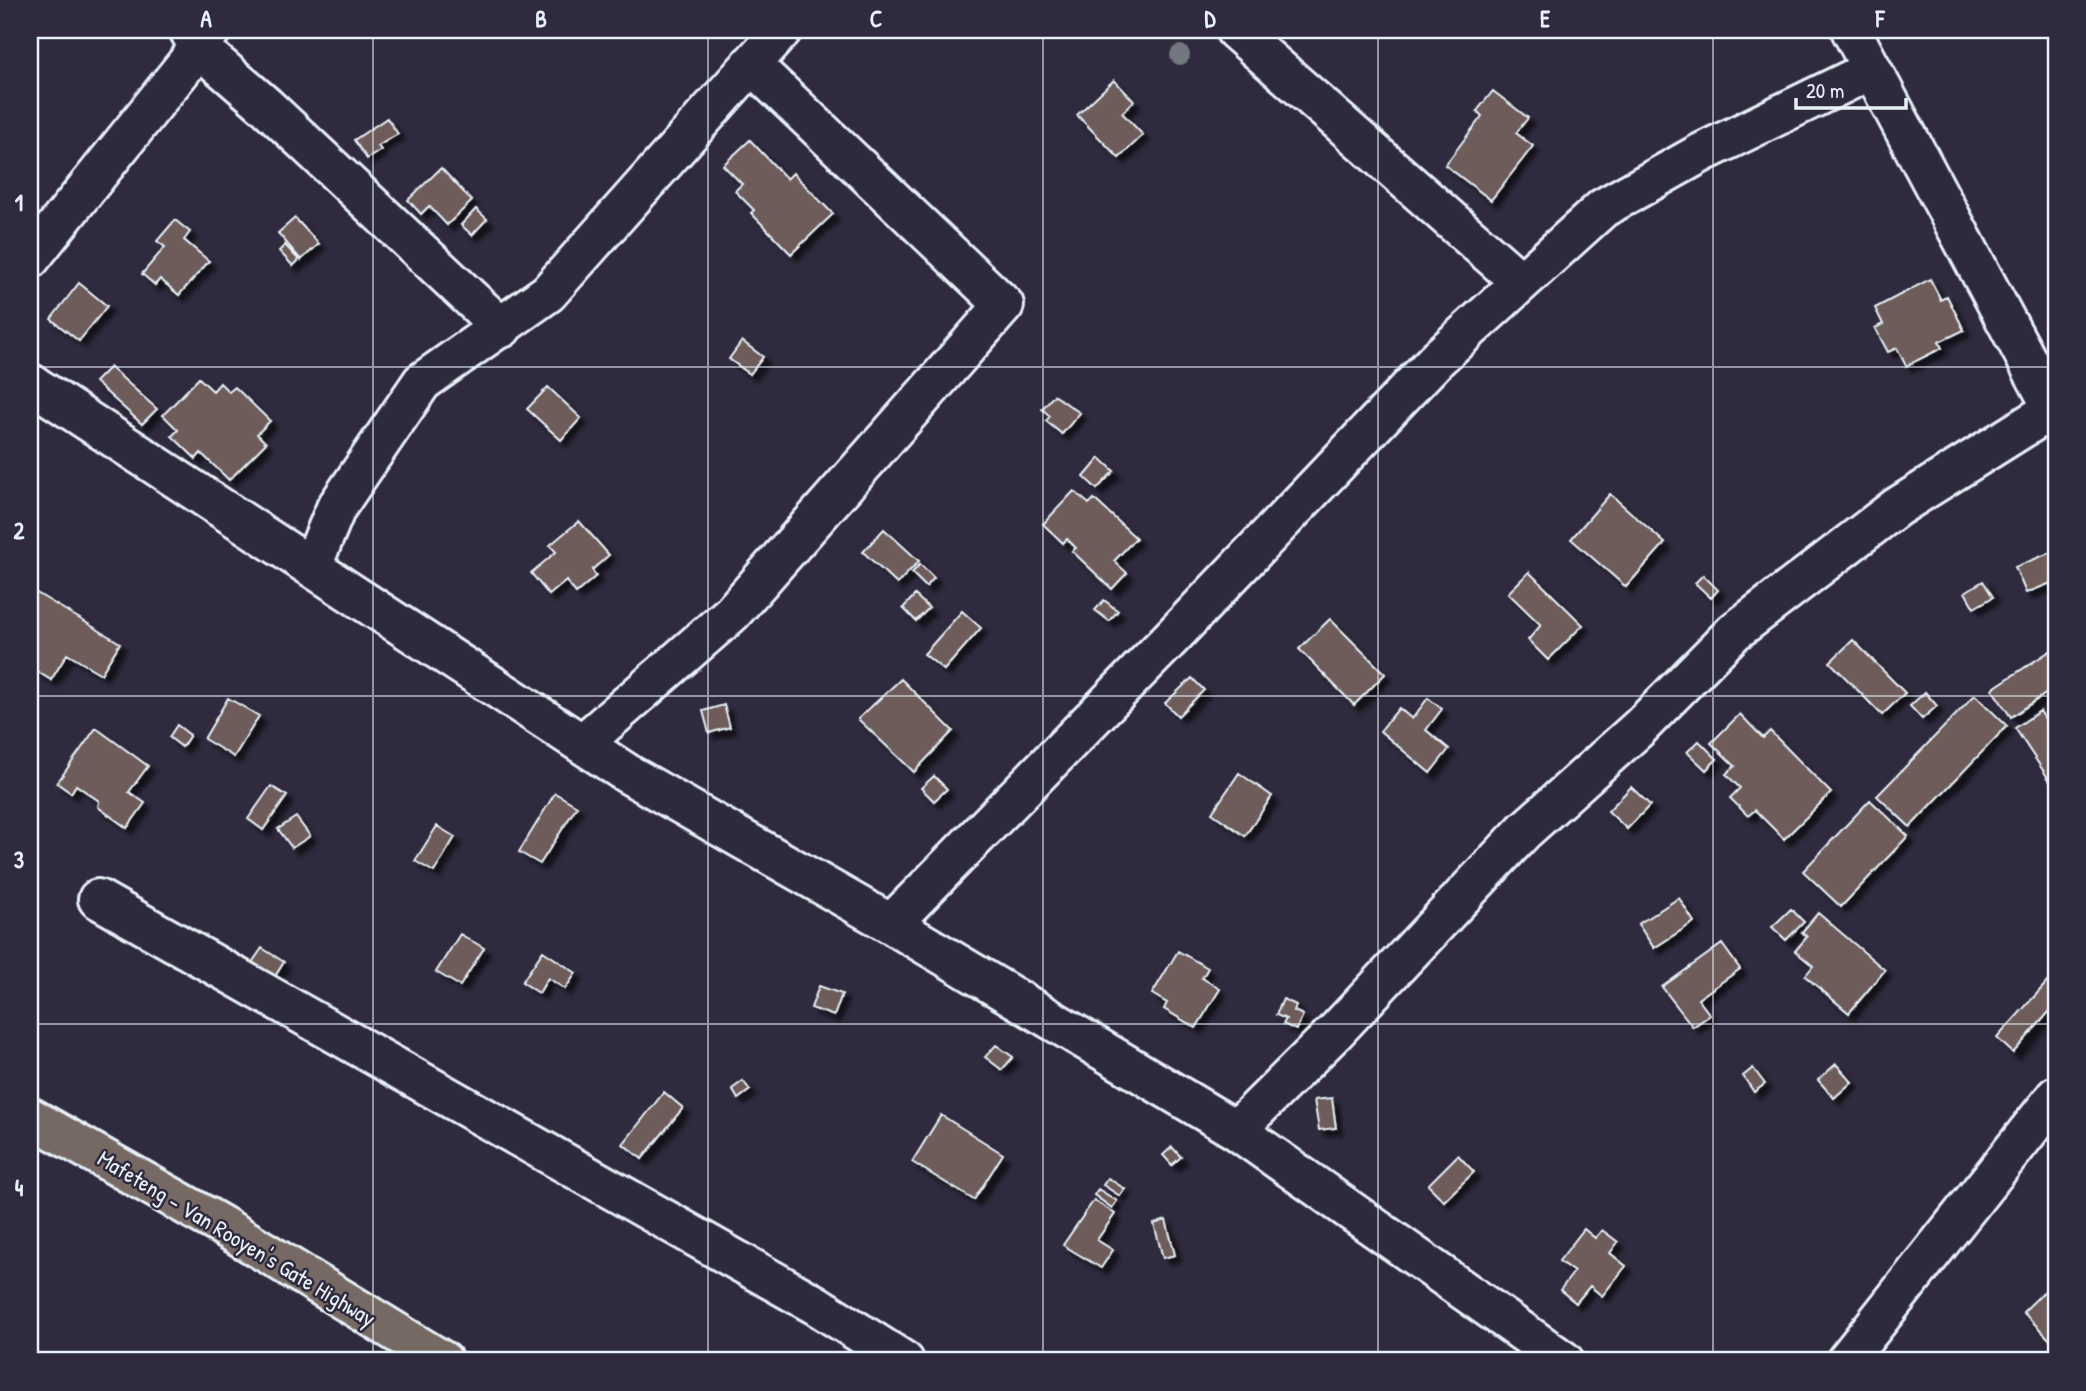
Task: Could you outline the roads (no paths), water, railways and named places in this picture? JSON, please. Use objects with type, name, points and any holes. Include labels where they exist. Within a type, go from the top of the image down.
[{"type":"main road","name":"Mafeteng - Van Rooyen's Gate Highway","points":[[30,1117],[221,1225],[443,1361]]},
{"type":"street","points":[[312,566],[336,508],[422,382],[548,293],[782,30]]},
{"type":"street","points":[[1235,30],[1521,282]]},
{"type":"street","points":[[1236,1130],[1336,1031],[1524,831],[1639,728],[1734,632],[1897,507],[2055,411],[1851,30]]},
{"type":"street","points":[[30,259],[200,36],[266,106],[502,328]]},
{"type":"street","points":[[582,744],[732,613],[1004,305],[751,64]]},
{"type":"street","points":[[891,925],[1174,635],[1438,358],[1604,208],[1701,153],[1871,70]]},
{"type":"street","points":[[30,383],[628,774],[891,925],[1236,1130],[1564,1361]]},
{"type":"street","points":[[98,899],[804,1298],[904,1361]]},
{"type":"street","points":[[1846,1361],[2056,1096]]}]
